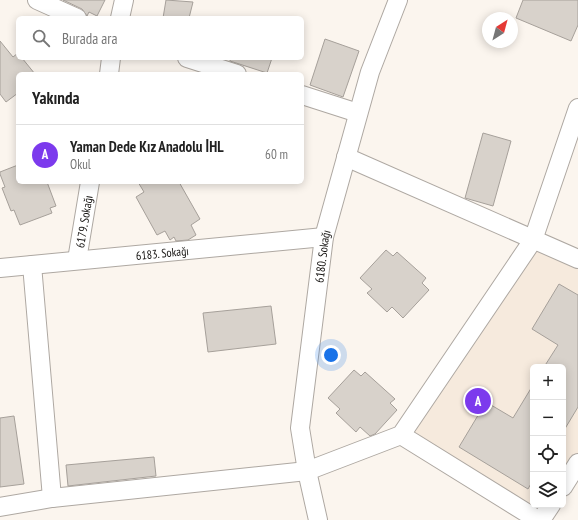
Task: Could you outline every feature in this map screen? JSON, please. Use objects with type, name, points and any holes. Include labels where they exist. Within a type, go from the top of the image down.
[{"type":"street","points":[[37,0],[73,16]]},
{"type":"street","points":[[120,16],[124,0]]},
{"type":"street","name":"6180. Sokağı","points":[[318,520],[307,471],[300,428],[324,236],[370,72],[398,0]]},
{"type":"street","points":[[109,72],[111,60]]},
{"type":"street","points":[[193,60],[231,72]]},
{"type":"street","points":[[304,96],[358,113]]},
{"type":"street","points":[[0,507],[52,498],[307,471],[401,435],[533,240],[578,108]]},
{"type":"street","points":[[346,157],[578,259]]},
{"type":"street","name":"6179. Sokağı","points":[[77,260],[90,184]]},
{"type":"street","name":"6183. Sokağı","points":[[0,268],[324,236]]},
{"type":"street","points":[[32,265],[52,498]]},
{"type":"street","points":[[401,435],[538,520]]},
{"type":"street","points":[[566,482],[578,463]]},
{"type":"street","points":[[542,520],[549,508]]},
{"type":"shaded area","points":[[533,240],[578,259],[578,463],[566,482],[566,364],[530,364],[530,508],[549,508],[541,520],[401,435]]},
{"type":"building","points":[[63,0],[105,0],[97,16],[89,12],[87,16],[82,9]]},
{"type":"building","points":[[166,0],[193,2],[190,16],[163,16]]},
{"type":"building","points":[[523,0],[578,0],[578,25],[571,41],[518,19],[518,13]]},
{"type":"building","points":[[325,39],[359,51],[343,97],[310,85]]},
{"type":"building","points":[[0,41],[13,57],[16,55],[16,60],[24,60],[33,72],[16,72],[16,94],[6,102],[0,94]]},
{"type":"building","points":[[230,60],[271,60],[267,72]]},
{"type":"building","points":[[483,133],[511,141],[493,206],[465,198]]},
{"type":"building","points":[[16,166],[16,184],[48,184],[56,206],[50,208],[52,213],[20,225],[14,210],[11,211],[2,188],[5,187],[0,172]]},
{"type":"building","points":[[139,184],[180,184],[200,219],[191,225],[196,235],[188,240],[176,241],[174,237],[170,240],[165,231],[157,235],[136,197],[144,192]]},
{"type":"building","points":[[386,250],[393,256],[397,252],[426,278],[422,283],[429,290],[403,318],[392,307],[387,312],[367,293],[372,289],[360,278]]},
{"type":"building","points":[[559,284],[578,295],[578,407],[566,427],[566,364],[546,364],[558,345],[532,329]]},
{"type":"building","points":[[271,306],[276,344],[208,352],[203,313]]},
{"type":"building","points":[[354,370],[361,376],[365,372],[395,399],[390,403],[397,410],[375,434],[370,436],[360,427],[356,432],[336,413],[340,409],[328,398]]},
{"type":"building","points":[[530,390],[530,485],[528,489],[459,447],[486,402],[513,418]]},
{"type":"building","points":[[14,416],[24,484],[0,487],[0,418]]},
{"type":"building","points":[[154,457],[156,476],[68,486],[66,465]]},
{"type":"place","name":"Yaman Dede Kız Anadolu İHL","points":[[478,401]]}]
